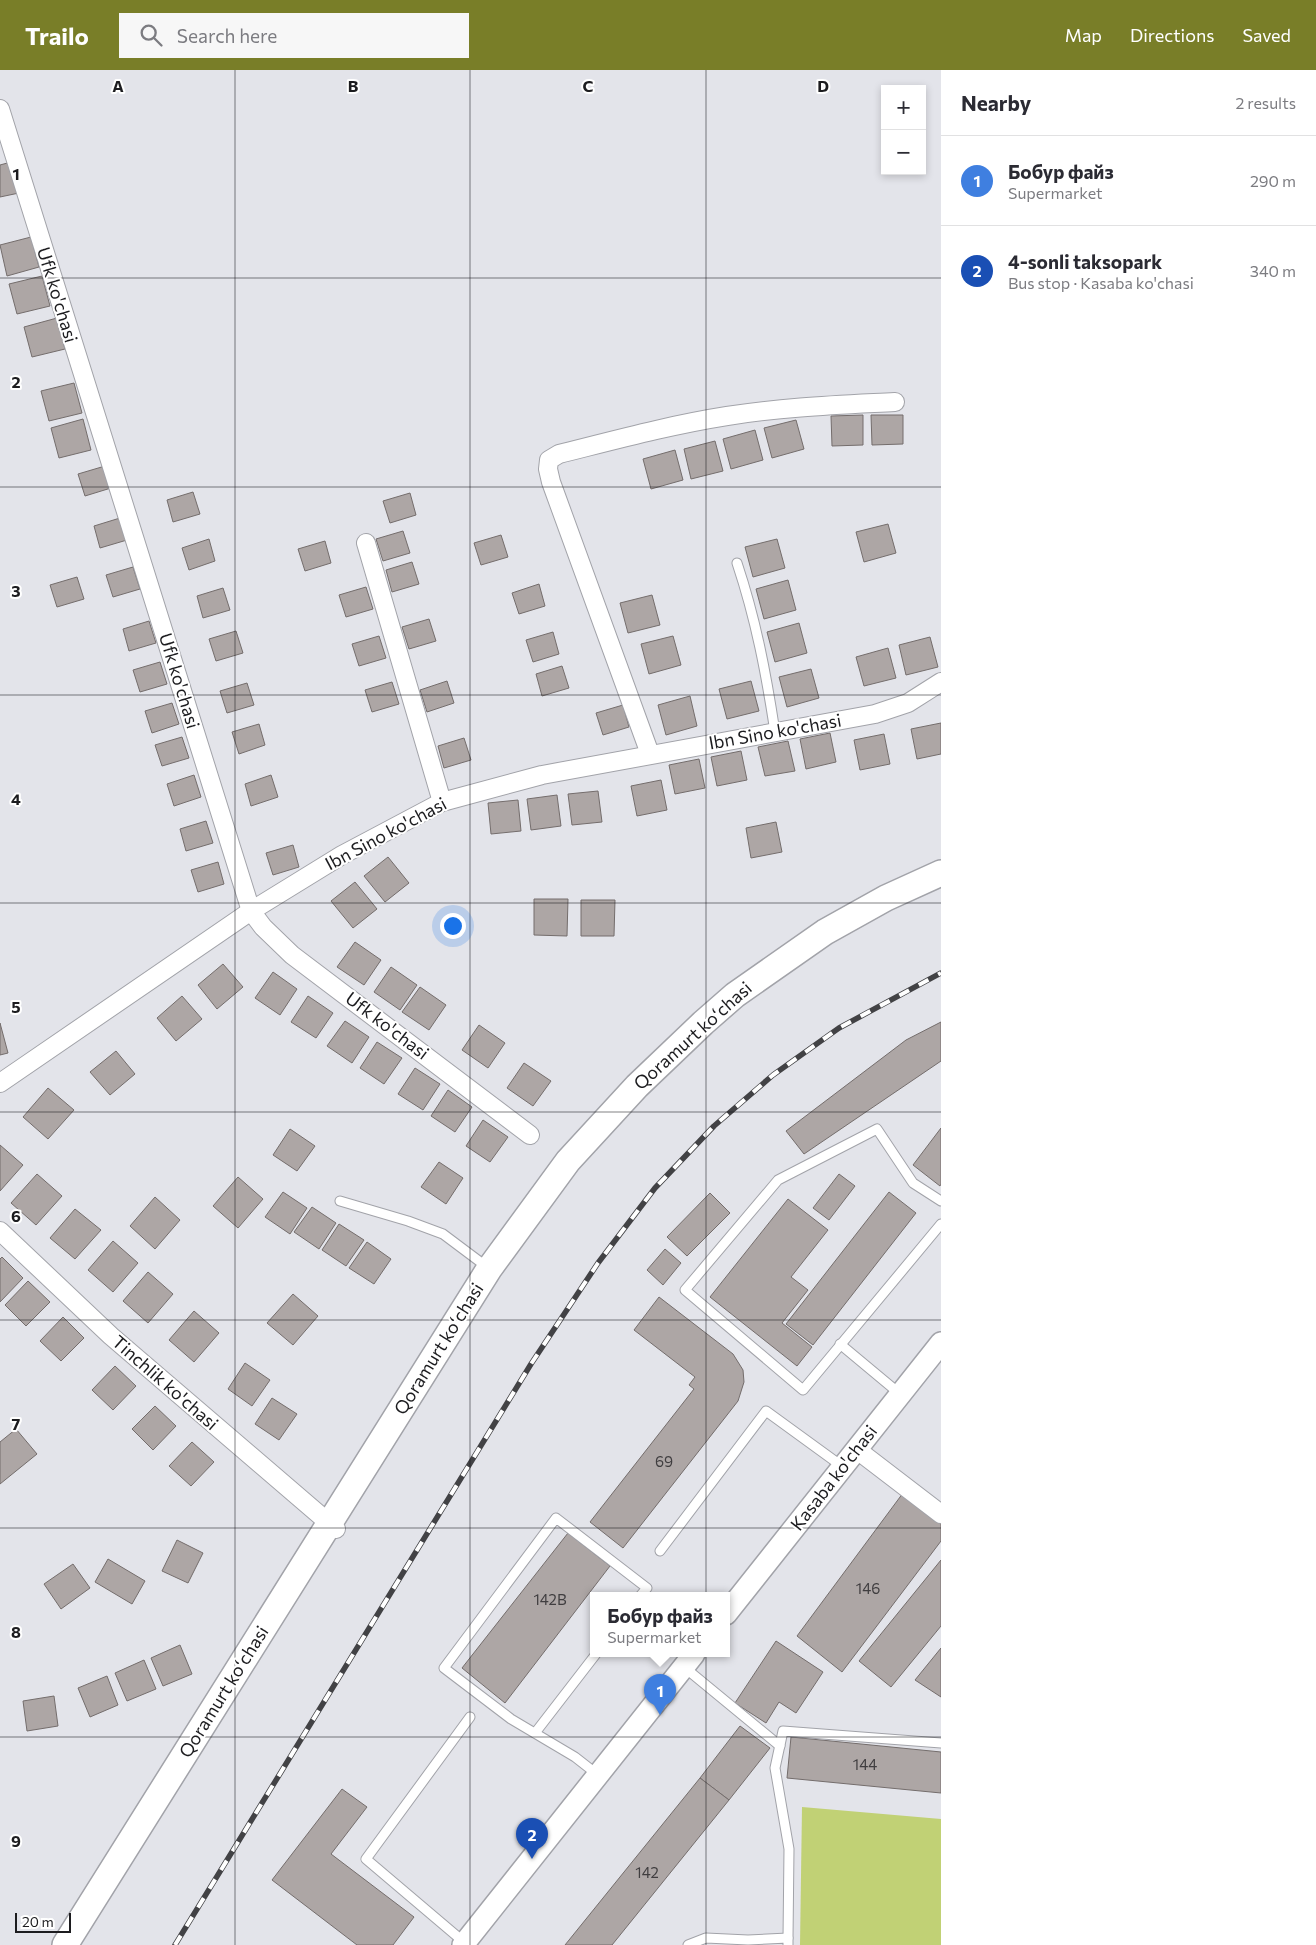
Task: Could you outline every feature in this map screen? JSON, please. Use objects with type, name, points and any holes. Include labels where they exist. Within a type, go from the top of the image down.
[{"type":"main road","name":"Qoramurt koʻchasi","points":[[77,1945],[134,1846],[333,1526],[489,1269],[568,1161],[637,1086],[703,1023],[769,969],[855,914],[941,872]]},
{"type":"main road","name":"Qoramurt koʻchasi","points":[[65,1945],[498,1271],[560,1188],[607,1130],[690,1048],[774,976],[860,921],[941,883]]},
{"type":"street","name":"Ufk ko'chasi","points":[[0,109],[251,911],[263,927],[292,955],[530,1135]]},
{"type":"street","points":[[650,754],[551,482],[548,469],[549,460],[559,454],[672,426],[728,416],[799,407],[895,402]]},
{"type":"street","points":[[366,542],[442,802]]},
{"type":"street","name":"Ibn Sino ko'chasi","points":[[0,1084],[251,911],[342,854],[442,802],[542,775],[875,714],[908,702],[941,682]]},
{"type":"street","name":"Tinchlik ko'chasi","points":[[0,1231],[111,1336],[333,1526]]},
{"type":"street","name":"Kasaba ko'chasi","points":[[730,1609],[941,1343]]},
{"type":"street","points":[[856,1450],[941,1514]]},
{"type":"street","points":[[464,1944],[689,1660]]},
{"type":"lane","points":[[737,563],[748,594],[763,655],[776,732]]},
{"type":"lane","points":[[940,1228],[803,1390],[685,1290],[778,1180],[877,1130],[913,1183],[941,1201]]},
{"type":"lane","points":[[340,1201],[443,1234],[489,1269]]},
{"type":"lane","points":[[840,1344],[900,1394]]},
{"type":"lane","points":[[660,1551],[766,1411],[843,1467]]},
{"type":"lane","points":[[598,1775],[575,1757],[511,1719],[444,1668],[556,1518],[646,1588],[643,1592]]},
{"type":"lane","points":[[535,1733],[594,1657]]},
{"type":"lane","points":[[689,1660],[780,1746]]},
{"type":"lane","points":[[464,1944],[366,1859],[470,1717]]},
{"type":"lane","points":[[688,1945],[706,1938],[788,1942],[789,1850],[775,1768],[783,1732],[941,1743]]},
{"type":"green space","points":[[802,1807],[941,1819],[941,1945],[800,1945]]},
{"type":"building","points":[[11,162],[19,193],[0,197],[0,165]]},
{"type":"building","points":[[31,237],[39,267],[7,276],[0,245]]},
{"type":"building","points":[[42,276],[50,306],[17,314],[9,284]]},
{"type":"building","points":[[57,318],[65,349],[32,357],[24,327]]},
{"type":"building","points":[[74,383],[82,413],[49,421],[41,391]]},
{"type":"building","points":[[863,415],[863,445],[832,446],[831,416]]},
{"type":"building","points":[[871,415],[903,415],[903,444],[872,445]]},
{"type":"building","points":[[83,419],[91,450],[59,458],[51,428]]},
{"type":"building","points":[[796,420],[804,449],[772,458],[764,428]]},
{"type":"building","points":[[755,430],[763,460],[731,469],[723,439]]},
{"type":"building","points":[[715,441],[723,471],[691,479],[684,449]]},
{"type":"building","points":[[675,450],[683,480],[651,489],[643,459]]},
{"type":"building","points":[[105,466],[111,488],[85,496],[78,474]]},
{"type":"building","points":[[193,492],[200,514],[173,522],[167,500]]},
{"type":"building","points":[[410,493],[416,515],[390,523],[383,501]]},
{"type":"building","points":[[120,518],[127,540],[100,548],[94,526]]},
{"type":"building","points":[[888,524],[896,553],[864,562],[856,532]]},
{"type":"building","points":[[403,531],[410,553],[383,561],[376,539]]},
{"type":"building","points":[[501,535],[508,557],[481,565],[474,543]]},
{"type":"building","points":[[209,539],[215,561],[189,570],[182,548]]},
{"type":"building","points":[[777,539],[785,568],[753,577],[745,547]]},
{"type":"building","points":[[325,541],[331,563],[305,571],[298,549]]},
{"type":"building","points":[[412,562],[419,584],[392,592],[386,570]]},
{"type":"building","points":[[133,567],[140,589],[113,597],[106,575]]},
{"type":"building","points":[[77,577],[84,599],[57,607],[50,585]]},
{"type":"building","points":[[788,580],[796,610],[764,619],[756,589]]},
{"type":"building","points":[[539,584],[545,606],[519,614],[512,593]]},
{"type":"building","points":[[366,587],[373,609],[346,617],[339,595]]},
{"type":"building","points":[[223,588],[230,610],[203,618],[197,596]]},
{"type":"building","points":[[652,595],[660,625],[628,633],[620,603]]},
{"type":"building","points":[[429,619],[436,641],[409,649],[402,627]]},
{"type":"building","points":[[149,621],[156,643],[129,651],[123,629]]},
{"type":"building","points":[[799,623],[807,653],[775,662],[767,632]]},
{"type":"building","points":[[236,631],[243,653],[216,661],[209,639]]},
{"type":"building","points":[[553,632],[559,654],[533,662],[526,640]]},
{"type":"building","points":[[379,636],[386,658],[359,666],[352,644]]},
{"type":"building","points":[[673,636],[681,665],[649,674],[641,644]]},
{"type":"building","points":[[930,637],[938,667],[906,675],[899,645]]},
{"type":"building","points":[[888,648],[896,678],[864,686],[856,657]]},
{"type":"building","points":[[160,662],[167,684],[140,692],[133,670]]},
{"type":"building","points":[[562,666],[569,688],[542,696],[536,674]]},
{"type":"building","points":[[811,669],[819,698],[787,707],[779,677]]},
{"type":"building","points":[[447,681],[454,703],[427,712],[420,690]]},
{"type":"building","points":[[751,681],[759,711],[727,719],[719,689]]},
{"type":"building","points":[[392,682],[399,704],[372,712],[365,690]]},
{"type":"building","points":[[247,683],[254,705],[227,713],[220,691]]},
{"type":"building","points":[[690,696],[697,726],[666,735],[658,705]]},
{"type":"building","points":[[172,703],[179,724],[152,733],[145,711]]},
{"type":"building","points":[[623,705],[629,727],[603,735],[596,713]]},
{"type":"building","points":[[941,723],[941,754],[917,759],[911,729]]},
{"type":"building","points":[[259,724],[265,745],[239,754],[232,732]]},
{"type":"building","points":[[830,733],[836,762],[806,769],[800,739]]},
{"type":"building","points":[[884,734],[890,764],[860,770],[854,740]]},
{"type":"building","points":[[182,737],[189,758],[162,766],[155,745]]},
{"type":"building","points":[[464,738],[471,760],[444,768],[438,746]]},
{"type":"building","points":[[788,741],[795,771],[765,776],[758,747]]},
{"type":"building","points":[[741,751],[747,780],[717,786],[711,757]]},
{"type":"building","points":[[699,759],[705,788],[675,794],[669,765]]},
{"type":"building","points":[[194,775],[201,797],[174,806],[167,784]]},
{"type":"building","points":[[271,775],[278,797],[251,806],[245,784]]},
{"type":"building","points":[[661,780],[667,810],[637,816],[631,786]]},
{"type":"building","points":[[598,791],[602,822],[572,825],[568,794]]},
{"type":"building","points":[[557,795],[561,826],[531,830],[527,799]]},
{"type":"building","points":[[518,800],[521,831],[491,834],[488,803]]},
{"type":"building","points":[[206,821],[213,843],[186,851],[180,829]]},
{"type":"building","points":[[776,822],[782,852],[751,858],[746,828]]},
{"type":"building","points":[[293,845],[299,867],[273,875],[266,853]]},
{"type":"building","points":[[388,857],[409,883],[385,902],[364,876]]},
{"type":"building","points":[[218,862],[224,884],[198,892],[191,870]]},
{"type":"building","points":[[355,882],[377,909],[353,928],[331,901]]},
{"type":"building","points":[[534,899],[568,899],[567,936],[534,935]]},
{"type":"building","points":[[581,900],[615,900],[614,936],[581,936]]},
{"type":"building","points":[[355,942],[381,960],[364,985],[337,967]]},
{"type":"building","points":[[223,964],[243,987],[217,1009],[198,985]]},
{"type":"building","points":[[391,967],[417,985],[400,1010],[374,992]]},
{"type":"building","points":[[273,972],[297,989],[280,1015],[255,998]]},
{"type":"building","points":[[420,987],[446,1005],[429,1030],[402,1012]]},
{"type":"building","points":[[182,996],[202,1019],[176,1041],[157,1018]]},
{"type":"building","points":[[308,996],[333,1013],[316,1038],[291,1022]]},
{"type":"building","points":[[345,1021],[369,1037],[352,1063],[327,1046]]},
{"type":"building","points":[[941,1022],[941,1061],[804,1154],[786,1131],[906,1040]]},
{"type":"building","points":[[0,1023],[8,1053],[0,1055]]},
{"type":"building","points":[[479,1025],[505,1043],[488,1068],[462,1050]]},
{"type":"building","points":[[377,1042],[402,1058],[384,1084],[360,1068]]},
{"type":"building","points":[[116,1051],[135,1074],[110,1095],[90,1072]]},
{"type":"building","points":[[524,1063],[551,1081],[533,1106],[507,1088]]},
{"type":"building","points":[[415,1068],[440,1084],[423,1110],[398,1094]]},
{"type":"building","points":[[48,1088],[74,1110],[48,1139],[23,1117]]},
{"type":"building","points":[[448,1090],[472,1107],[455,1132],[431,1116]]},
{"type":"building","points":[[483,1120],[508,1137],[490,1162],[466,1146]]},
{"type":"building","points":[[941,1128],[941,1184],[940,1186],[913,1165]]},
{"type":"building","points":[[290,1129],[315,1146],[297,1171],[273,1155]]},
{"type":"building","points":[[0,1145],[23,1165],[0,1191]]},
{"type":"building","points":[[439,1162],[463,1178],[446,1204],[421,1187]]},
{"type":"building","points":[[37,1174],[62,1196],[36,1225],[11,1203]]},
{"type":"building","points":[[839,1174],[855,1186],[829,1220],[813,1208]]},
{"type":"building","points":[[238,1177],[263,1199],[238,1228],[213,1206]]},
{"type":"building","points":[[283,1192],[307,1208],[290,1234],[265,1217]]},
{"type":"building","points":[[889,1192],[916,1213],[813,1345],[786,1324]]},
{"type":"building","points":[[710,1193],[730,1213],[687,1256],[667,1237]]},
{"type":"building","points":[[155,1197],[180,1220],[155,1249],[130,1226]]},
{"type":"building","points":[[788,1199],[828,1230],[791,1277],[808,1290],[782,1323],[812,1347],[797,1366],[710,1297]]},
{"type":"building","points":[[312,1207],[336,1223],[319,1249],[294,1232]]},
{"type":"building","points":[[75,1209],[101,1230],[75,1259],[50,1238]]},
{"type":"building","points":[[339,1224],[364,1240],[346,1266],[322,1250]]},
{"type":"building","points":[[113,1241],[138,1263],[113,1292],[88,1270]]},
{"type":"building","points":[[367,1242],[391,1259],[374,1284],[349,1268]]},
{"type":"building","points":[[665,1249],[681,1263],[663,1285],[647,1270]]},
{"type":"building","points":[[2,1257],[23,1278],[0,1302],[0,1259]]},
{"type":"building","points":[[148,1272],[173,1294],[148,1323],[123,1301]]},
{"type":"building","points":[[28,1281],[50,1302],[26,1326],[5,1305]]},
{"type":"building","points":[[293,1294],[318,1316],[293,1345],[267,1323]]},
{"type":"building","points":[[659,1297],[733,1354],[743,1370],[744,1382],[738,1401],[623,1548],[590,1522],[694,1389],[689,1385],[695,1377],[634,1330]]},
{"type":"building","points":[[194,1311],[219,1333],[194,1362],[169,1340]]},
{"type":"building","points":[[63,1317],[84,1338],[61,1361],[40,1341]]},
{"type":"building","points":[[245,1363],[270,1380],[252,1406],[228,1389]]},
{"type":"building","points":[[115,1366],[136,1386],[113,1410],[92,1390]]},
{"type":"building","points":[[272,1398],[297,1414],[279,1440],[255,1424]]},
{"type":"building","points":[[155,1406],[176,1426],[153,1450],[132,1429]]},
{"type":"building","points":[[16,1429],[37,1454],[0,1484],[0,1442]]},
{"type":"building","points":[[192,1442],[214,1462],[191,1486],[169,1466]]},
{"type":"building","points":[[903,1493],[941,1521],[941,1541],[842,1672],[797,1636]]},
{"type":"building","points":[[568,1533],[610,1566],[505,1703],[462,1668]]},
{"type":"building","points":[[177,1540],[203,1553],[188,1583],[162,1571]]},
{"type":"building","points":[[108,1559],[145,1581],[132,1604],[95,1582]]},
{"type":"building","points":[[941,1560],[941,1626],[891,1687],[859,1661]]},
{"type":"building","points":[[73,1564],[90,1588],[61,1609],[44,1584]]},
{"type":"building","points":[[776,1641],[823,1672],[796,1713],[779,1702],[766,1723],[735,1703]]},
{"type":"building","points":[[180,1645],[192,1674],[163,1686],[151,1658]]},
{"type":"building","points":[[941,1648],[941,1697],[915,1680]]},
{"type":"building","points":[[144,1660],[156,1689],[127,1701],[115,1673]]},
{"type":"building","points":[[107,1676],[118,1705],[90,1717],[78,1688]]},
{"type":"building","points":[[54,1696],[58,1726],[27,1731],[23,1701]]},
{"type":"building","points":[[740,1726],[770,1748],[729,1800],[700,1778]]},
{"type":"building","points":[[791,1737],[941,1752],[941,1793],[787,1778]]},
{"type":"building","points":[[700,1778],[729,1800],[612,1945],[565,1945]]},
{"type":"building","points":[[342,1789],[367,1807],[331,1854],[414,1917],[393,1945],[357,1945],[272,1880]]},
{"type":"railway","points":[[175,1945],[531,1364],[598,1263],[655,1188],[714,1126],[773,1075],[839,1028],[941,973]]},
{"type":"place","name":"Бобур файз","points":[[660,1715]]},
{"type":"place","name":"4-sonli taksopark","points":[[532,1859]]}]
